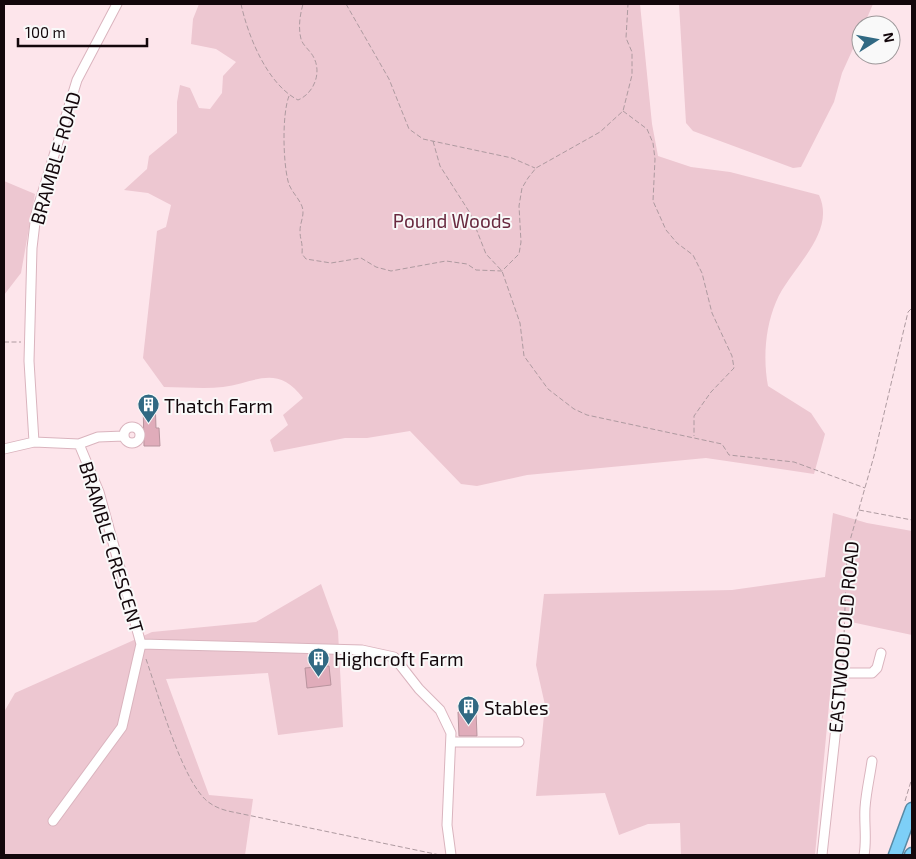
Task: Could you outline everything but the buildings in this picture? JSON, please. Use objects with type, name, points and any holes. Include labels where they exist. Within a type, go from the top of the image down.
[{"type":"highway","points":[[894,855],[912,809]]},
{"type":"street","name":"BRAMBLE ROAD","points":[[34,442],[29,361],[32,248],[36,214],[77,80],[117,4]]},
{"type":"street","points":[[79,444],[105,436],[124,436]]},
{"type":"street","name":"BRAMBLE CRESCENT","points":[[4,449],[34,442],[79,444],[99,492],[141,644],[362,650],[394,657],[419,689],[440,710],[451,733],[447,825],[451,855]]},
{"type":"street","points":[[53,822],[122,727],[141,644]]},
{"type":"street","points":[[842,673],[872,673],[877,668],[881,653]]},
{"type":"street","name":"EASTWOOD OLD ROAD","points":[[822,855],[842,673]]},
{"type":"street","points":[[451,742],[519,742]]},
{"type":"street","points":[[864,855],[867,842],[864,832],[865,806],[872,760]]},
{"type":"path","points":[[241,4],[244,18],[268,68],[289,96],[298,100],[306,97],[314,88],[316,76],[316,60],[301,40],[300,22],[303,4]]},
{"type":"path","points":[[346,4],[389,80],[409,129],[423,139],[512,158],[536,168]]},
{"type":"path","points":[[289,96],[285,108],[285,164],[292,193],[301,204],[303,214],[300,231],[304,242],[302,254],[306,259],[331,263],[361,258],[376,267],[391,271],[446,261],[466,264],[476,270],[502,271],[519,254],[521,242],[519,206],[522,188],[536,168],[600,132],[623,111],[632,75],[632,52],[626,38],[628,4]]},
{"type":"path","points":[[623,111],[647,129],[653,143],[655,159],[653,201],[666,230],[677,243],[693,255],[702,273],[712,313],[732,356],[734,368],[711,392],[694,416],[694,437]]},
{"type":"path","points":[[433,141],[440,166],[470,214],[486,254],[502,271],[520,323],[524,356],[548,389],[574,409],[587,415],[722,444],[730,455],[794,462],[865,488]]},
{"type":"path","name":"EASTWOOD OLD ROAD","points":[[842,673],[847,551],[865,488],[908,312],[912,308]]},
{"type":"path","points":[[4,342],[30,341]]},
{"type":"path","points":[[859,510],[912,520]]},
{"type":"path","points":[[141,644],[183,761],[197,789],[206,800],[228,811],[262,816],[440,855]]},
{"type":"green space","name":"Pound Woods","points":[[199,4],[640,4],[652,124],[658,156],[691,167],[730,172],[819,195],[823,209],[822,223],[810,250],[776,302],[769,322],[765,354],[768,386],[811,413],[825,434],[814,474],[706,458],[527,475],[477,486],[461,484],[410,431],[367,438],[345,438],[274,452],[270,440],[288,425],[283,415],[303,398],[284,381],[275,378],[256,379],[216,388],[164,387],[143,358],[157,231],[166,227],[171,205],[148,193],[124,190],[147,169],[149,156],[177,133],[177,102],[180,85],[190,88],[199,108],[210,109],[222,93],[223,76],[236,62],[216,49],[191,44],[193,19]]},
{"type":"green space","points":[[679,4],[873,4],[868,15],[851,15],[851,53],[842,73],[834,102],[801,167],[793,168],[693,131],[686,123]]},
{"type":"green space","points":[[4,181],[35,194],[21,273],[4,295]]},
{"type":"green space","points":[[833,513],[867,523],[912,531],[912,635],[837,619],[815,855],[681,855],[680,823],[648,824],[619,835],[605,793],[536,796],[545,705],[536,665],[544,594],[732,590],[825,577]]},
{"type":"green space","points":[[321,584],[338,631],[343,727],[278,735],[268,673],[166,679],[209,795],[253,799],[245,855],[4,855],[4,712],[15,693],[152,632],[256,622]]},
{"type":"place","name":"Thatch Farm","points":[[148,424]]},
{"type":"place","name":"Highcroft Farm","points":[[318,677]]},
{"type":"place","name":"Stables","points":[[468,726]]}]
